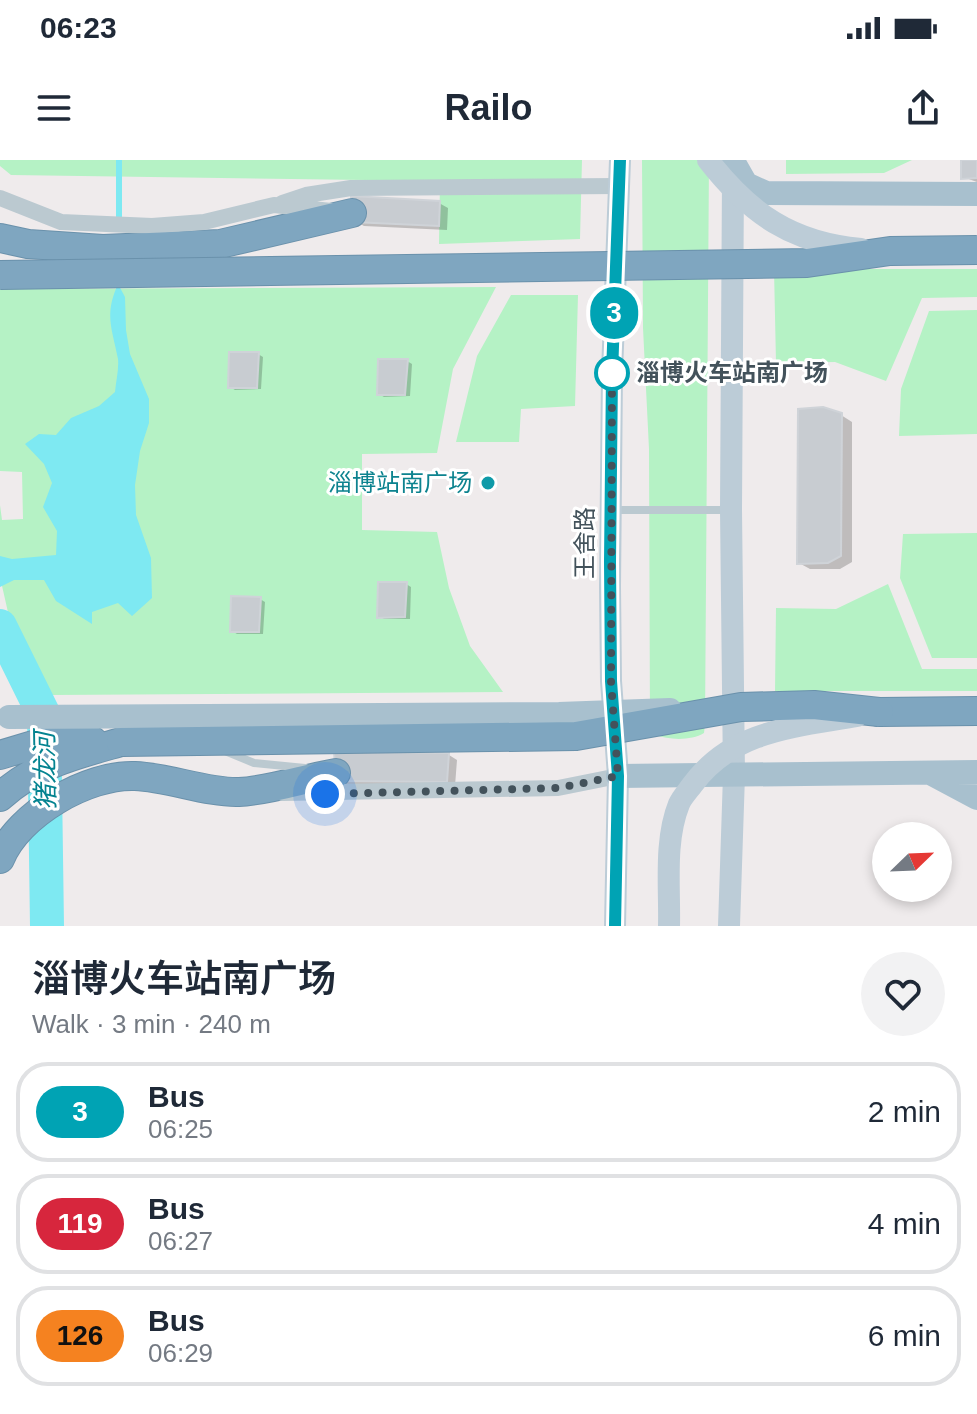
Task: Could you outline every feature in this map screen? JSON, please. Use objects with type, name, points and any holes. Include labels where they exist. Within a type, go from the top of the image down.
[{"type":"highway","points":[[0,236],[28,244],[103,249],[220,244],[352,213]]},
{"type":"highway","points":[[0,275],[807,263],[890,251],[977,250]]},
{"type":"highway","points":[[0,262],[60,275]]},
{"type":"highway","points":[[0,755],[53,739],[121,742],[576,736],[741,707],[814,705],[879,712],[977,711]]},
{"type":"highway","points":[[0,797],[20,779],[59,759],[121,742]]},
{"type":"highway","points":[[0,859],[30,817],[80,786],[133,775],[238,792],[336,773]]},
{"type":"main road","name":"王舍路","points":[[615,926],[618,776],[611,681],[611,510],[612,373],[620,160]]},
{"type":"main road","points":[[708,160],[731,190],[793,234],[842,247],[890,251]]},
{"type":"main road","points":[[733,161],[746,184],[766,193],[977,194]]},
{"type":"main road","points":[[729,926],[734,775],[731,510],[733,161]]},
{"type":"main road","points":[[4,718],[559,714],[741,707]]},
{"type":"main road","points":[[669,926],[670,844],[679,803],[718,756],[761,734],[879,712]]},
{"type":"main road","points":[[618,776],[977,772]]},
{"type":"main road","points":[[930,773],[977,798]]},
{"type":"street","points":[[0,198],[61,222],[152,226],[204,222],[306,195],[351,188],[619,186]]},
{"type":"street","points":[[274,205],[352,213]]},
{"type":"street","points":[[238,792],[325,794],[558,788],[618,776]]},
{"type":"lane","points":[[611,510],[731,510]]},
{"type":"lane","points":[[139,717],[254,763],[336,773]]},
{"type":"green space","points":[[0,160],[582,160],[580,239],[439,244],[440,181],[11,175],[0,166]]},
{"type":"green space","points":[[642,160],[709,160],[705,724],[704,733],[699,736],[673,739],[655,735],[650,726],[649,449],[643,328]]},
{"type":"green space","points":[[786,160],[912,160],[884,173],[786,174]]},
{"type":"green space","points":[[774,269],[977,269],[977,297],[922,298],[886,381],[835,362],[776,363]]},
{"type":"green space","points":[[496,287],[453,369],[437,453],[362,454],[362,530],[437,532],[449,588],[470,646],[503,692],[52,695],[12,630],[0,577],[0,505],[2,520],[23,519],[22,472],[0,471],[0,289]]},
{"type":"green space","points":[[511,295],[578,295],[575,406],[521,409],[519,442],[456,442],[477,356]]},
{"type":"green space","points":[[977,310],[977,434],[899,436],[901,389],[929,311]]},
{"type":"green space","points":[[977,533],[977,658],[932,658],[900,578],[903,534]]},
{"type":"green space","points":[[888,584],[922,669],[977,669],[977,691],[775,691],[776,608],[836,609]]},
{"type":"water","points":[[118,284],[125,297],[130,354],[149,399],[149,423],[140,451],[135,485],[136,515],[151,558],[152,598],[132,616],[118,603],[92,612],[92,624],[56,601],[44,580],[14,580],[0,587],[0,556],[12,559],[56,555],[57,531],[43,507],[52,483],[44,464],[25,444],[39,434],[56,435],[71,418],[99,406],[115,392],[118,359],[110,313]]},
{"type":"building","points":[[961,160],[977,160],[977,178],[961,179]]},
{"type":"building","points":[[351,196],[440,201],[439,226],[353,222]]},
{"type":"building","points":[[229,352],[259,352],[257,388],[228,388]]},
{"type":"building","points":[[378,359],[408,359],[405,395],[377,395]]},
{"type":"building","points":[[823,407],[842,413],[841,556],[828,563],[797,564],[798,409]]},
{"type":"building","points":[[378,582],[407,582],[405,617],[377,618]]},
{"type":"building","points":[[231,596],[261,597],[259,632],[230,632]]},
{"type":"building","points":[[334,751],[449,753],[447,782],[336,781]]},
{"type":"waterway","points":[[119,160],[119,225]]},
{"type":"waterway","name":"猪龙河","points":[[0,626],[44,715],[47,926]]},
{"type":"bus line","name":"3","points":[[615,926],[618,776],[611,681],[610,562],[614,290],[620,160]]},
{"type":"place","name":"淄博火车站南广场","points":[[612,373]]},
{"type":"place","name":"淄博站南广场","points":[[488,483]]},
{"type":"route","points":[[325,794],[558,788],[618,776],[611,681],[612,373]]}]
